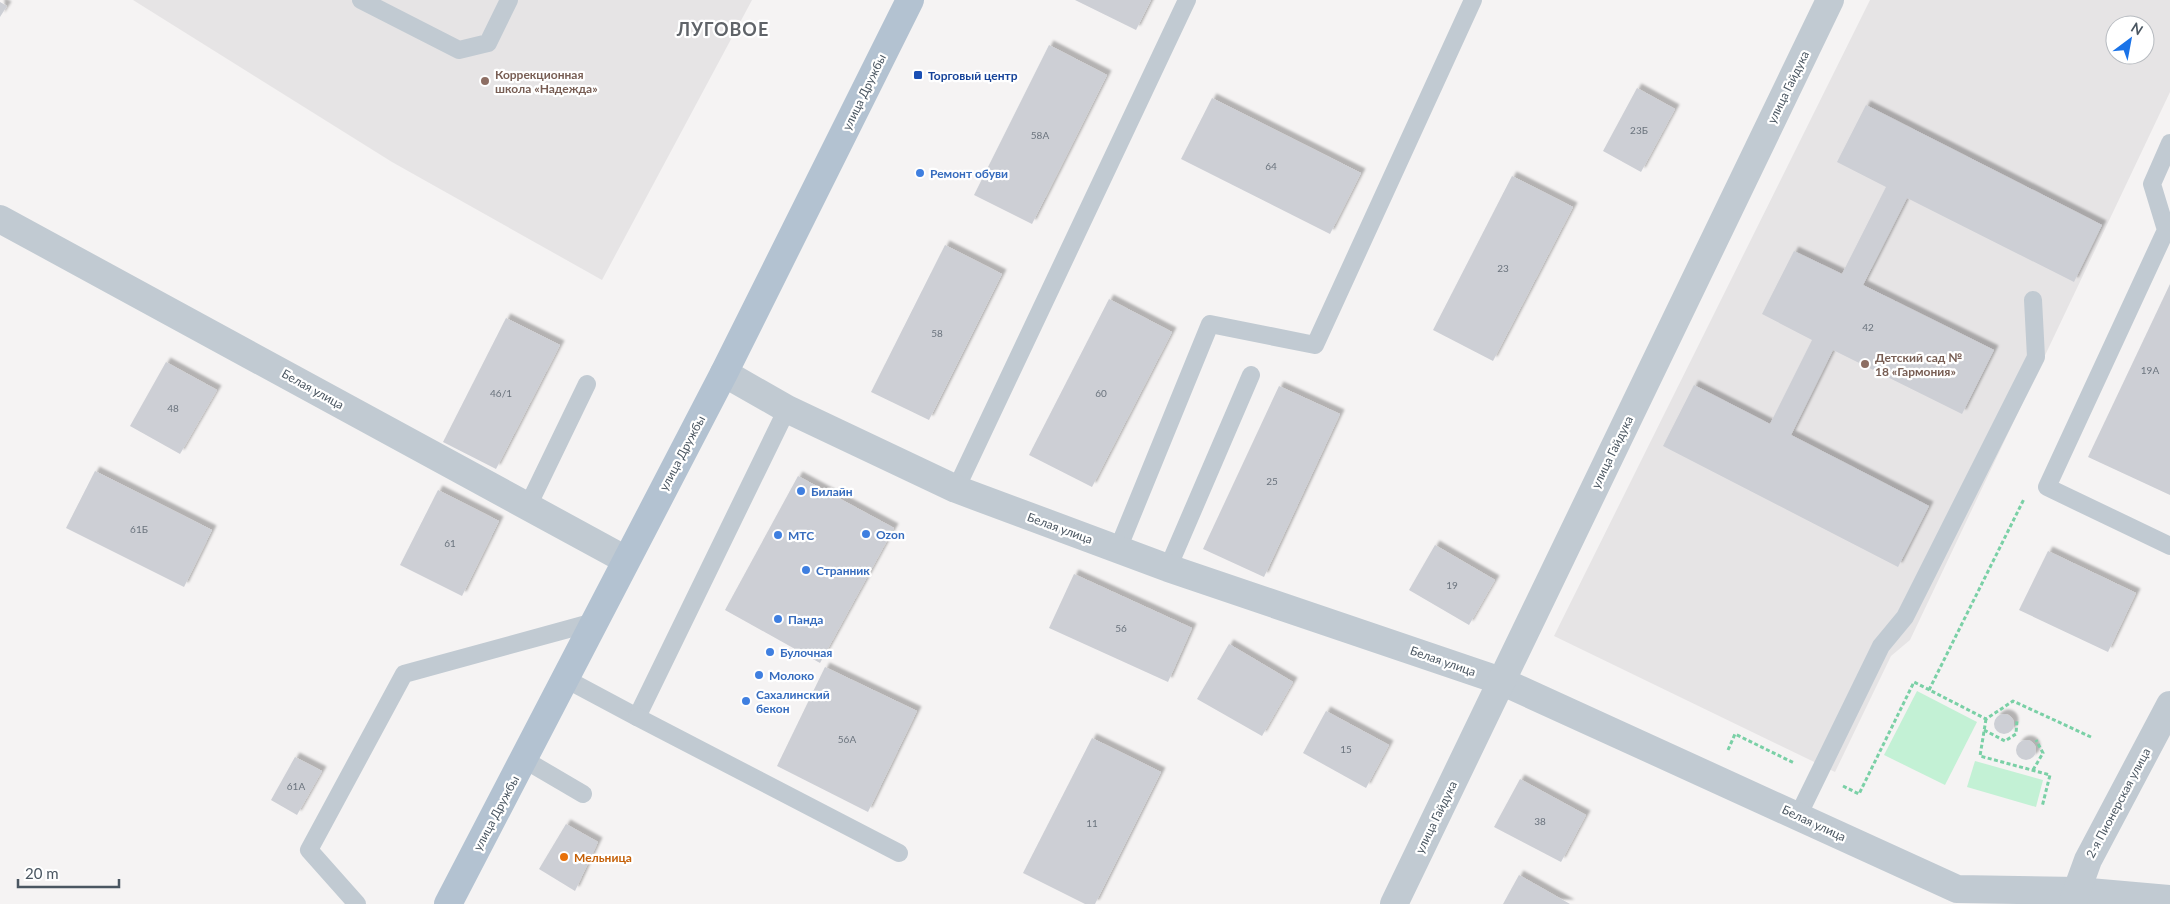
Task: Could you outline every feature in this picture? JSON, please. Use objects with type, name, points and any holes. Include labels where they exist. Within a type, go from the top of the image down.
[{"type":"main road","name":"улица Дружбы","points":[[448,904],[525,760],[564,678],[724,373],[910,0]]},
{"type":"street","name":"улица Гайдука","points":[[1394,904],[1830,0]]},
{"type":"street","name":"Белая улица","points":[[0,219],[626,560]]},
{"type":"street","name":"Белая улица","points":[[724,373],[787,409],[956,489],[1168,568],[1501,681],[1957,889],[2075,898],[2170,899]]},
{"type":"street","name":"2-я Пионерская улица","points":[[2075,898],[2088,860],[2170,705]]},
{"type":"lane","points":[[361,0],[459,50],[488,43],[509,0]]},
{"type":"lane","points":[[956,489],[1187,0]]},
{"type":"lane","points":[[1118,549],[1210,324],[1315,345],[1473,0]]},
{"type":"lane","points":[[2170,144],[2152,184],[2166,230],[2047,487],[2170,546]]},
{"type":"lane","points":[[1798,816],[1881,646],[1905,617],[2036,357],[2033,300]]},
{"type":"lane","points":[[1168,568],[1252,375]]},
{"type":"lane","points":[[528,506],[587,384]]},
{"type":"lane","points":[[637,717],[787,409]]},
{"type":"lane","points":[[357,904],[310,850],[404,674],[594,622]]},
{"type":"lane","points":[[564,678],[899,853]]},
{"type":"lane","points":[[525,760],[583,794]]},
{"type":"path","points":[[1986,719],[1930,690],[2026,494]]},
{"type":"path","points":[[2042,807],[2050,775],[1980,756],[1986,719],[2013,701],[2091,737]]},
{"type":"path","points":[[1984,730],[2005,741],[2016,734],[2017,720]]},
{"type":"path","points":[[2034,770],[2043,753],[2036,740]]},
{"type":"shaded area","name":"Коррекционная школа «Надежда»","points":[[133,0],[752,0],[602,280],[392,162]]},
{"type":"shaded area","name":"Детский сад № 18 «Гармония»","points":[[1870,0],[2170,0],[2170,92],[1910,640],[1891,656],[1835,772],[1554,636]]},
{"type":"green space","points":[[1917,691],[1977,722],[1945,785],[1884,755]]},
{"type":"green space","points":[[1975,761],[2043,780],[2036,807],[1967,787]]},
{"type":"building","points":[[1075,0],[1151,0],[1136,30]]},
{"type":"building","points":[[0,2],[7,6],[0,17]]},
{"type":"building","points":[[1049,45],[1107,75],[1032,224],[974,195]]},
{"type":"building","points":[[1637,88],[1675,109],[1641,172],[1603,151]]},
{"type":"building","points":[[1212,98],[1361,173],[1330,234],[1181,159]]},
{"type":"building","points":[[1866,105],[2102,225],[2074,282],[1907,198],[1863,285],[1994,350],[1962,414],[1833,350],[1791,435],[1929,506],[1898,567],[1663,446],[1694,385],[1770,424],[1812,340],[1762,314],[1794,251],[1842,274],[1886,187],[1837,162]]},
{"type":"building","points":[[1512,176],[1573,207],[1493,361],[1433,330]]},
{"type":"building","points":[[945,245],[1002,274],[929,420],[871,392]]},
{"type":"building","points":[[2170,284],[2170,495],[2088,457]]},
{"type":"building","points":[[1109,299],[1172,332],[1092,487],[1029,455]]},
{"type":"building","points":[[506,318],[560,345],[496,469],[443,442]]},
{"type":"building","points":[[166,362],[217,390],[180,454],[130,426]]},
{"type":"building","points":[[1279,386],[1340,414],[1264,577],[1203,549]]},
{"type":"building","points":[[95,471],[212,530],[184,587],[66,528]]},
{"type":"building","points":[[798,476],[894,528],[820,663],[725,610]]},
{"type":"building","points":[[438,490],[499,521],[462,596],[400,565]]},
{"type":"building","points":[[1435,545],[1495,580],[1469,625],[1409,590]]},
{"type":"building","points":[[2048,551],[2136,593],[2108,652],[2019,610]]},
{"type":"building","points":[[1074,574],[1192,628],[1168,682],[1049,628]]},
{"type":"building","points":[[1229,644],[1293,682],[1262,736],[1197,699]]},
{"type":"building","points":[[825,667],[917,711],[868,812],[777,766]]},
{"type":"building","points":[[1326,711],[1389,745],[1366,788],[1303,753]]},
{"type":"building","points":[[2004,714],[2011,717],[2014,724],[2011,731],[2004,734],[1997,731],[1994,724],[1997,717]]},
{"type":"building","points":[[1092,738],[1161,772],[1095,904],[1085,904],[1023,873]]},
{"type":"building","points":[[2026,740],[2033,743],[2036,750],[2033,757],[2026,760],[2019,757],[2016,750],[2019,743]]},
{"type":"building","points":[[295,757],[322,771],[297,815],[271,800]]},
{"type":"building","points":[[1520,779],[1586,815],[1561,862],[1494,827]]},
{"type":"building","points":[[566,824],[598,842],[575,891],[539,869]]},
{"type":"building","points":[[1519,875],[1570,904],[1503,904]]},
{"type":"place","name":"Торговый центр","points":[[918,75]]},
{"type":"place","name":"Коррекционная школа «Надежда»","points":[[485,81]]},
{"type":"place","name":"Ремонт обуви","points":[[920,173]]},
{"type":"place","name":"Детский сад № 18 «Гармония»","points":[[1865,364]]},
{"type":"place","name":"Билайн","points":[[801,491]]},
{"type":"place","name":"Ozon","points":[[866,534]]},
{"type":"place","name":"МТС","points":[[778,535]]},
{"type":"place","name":"Странник","points":[[806,570]]},
{"type":"place","name":"Панда","points":[[778,619]]},
{"type":"place","name":"Булочная","points":[[770,652]]},
{"type":"place","name":"Молоко","points":[[759,675]]},
{"type":"place","name":"Сахалинский бекон","points":[[746,701]]},
{"type":"place","name":"Мельница","points":[[564,857]]},
{"type":"district","name":"ЛУГОВОЕ","points":[[723,29]]}]
